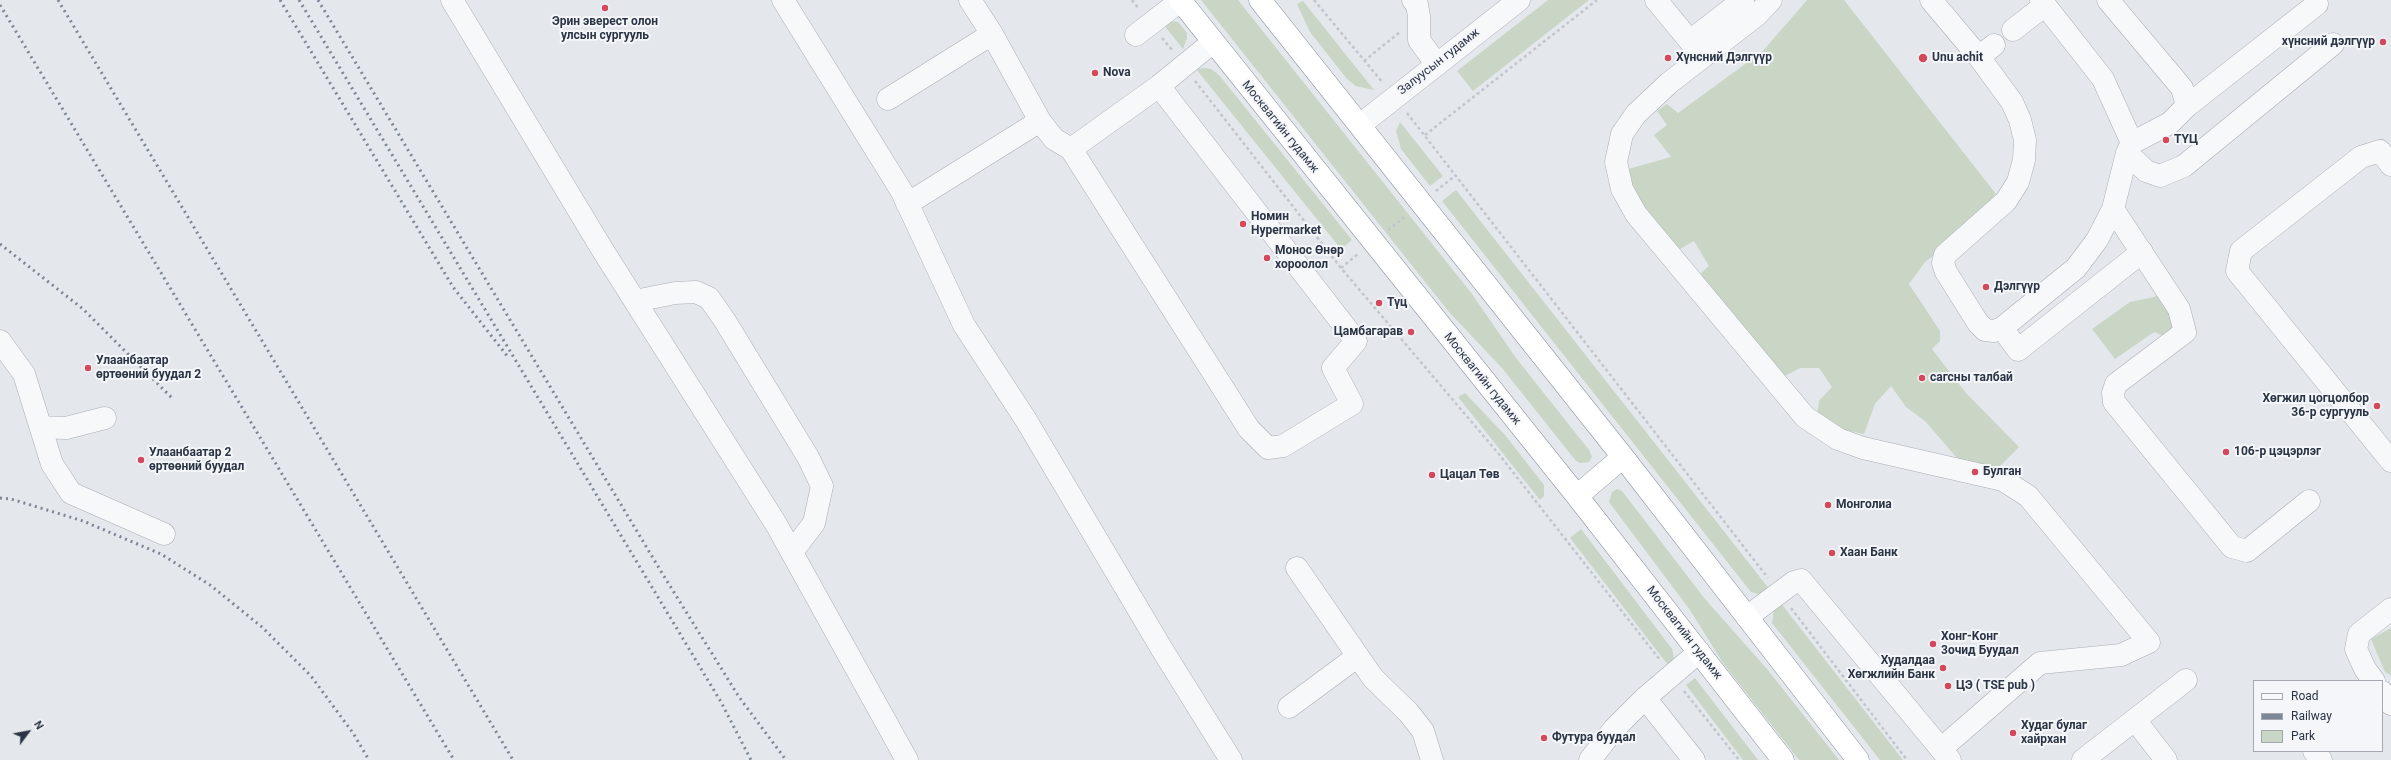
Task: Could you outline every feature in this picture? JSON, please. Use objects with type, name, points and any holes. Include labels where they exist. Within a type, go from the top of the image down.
[{"type":"highway","name":"Москвагийн гудамж","points":[[1180,0],[1577,496],[1783,760]]},
{"type":"highway","points":[[1260,0],[1622,457],[1858,760]]},
{"type":"highway","points":[[1577,496],[1622,457]]},
{"type":"street","points":[[452,0],[635,301],[776,524],[907,760]]},
{"type":"street","points":[[782,0],[907,204],[964,325],[1026,420],[1159,644],[1231,760]]},
{"type":"street","points":[[970,0],[992,34],[1040,121],[1054,139],[1071,149],[1249,429],[1268,448],[1283,446],[1352,404],[1333,368],[1356,341],[1159,86]]},
{"type":"street","points":[[1144,30],[1180,0]]},
{"type":"street","points":[[1413,0],[1417,5],[1419,16],[1419,40],[1436,65]]},
{"type":"street","name":"Залуусын гудамж","points":[[1360,125],[1519,0]]},
{"type":"street","points":[[1656,0],[1696,49]]},
{"type":"street","points":[[1743,0],[1696,49],[1669,83],[1636,114],[1622,134],[1616,162],[1622,189],[1636,214],[1805,417],[1838,439],[1863,448],[2003,480],[2028,496],[2149,642],[2121,655],[2040,663],[1946,754],[1806,584],[1801,580],[1794,582],[1747,618]]},
{"type":"street","points":[[1696,49],[1757,15],[1771,0]]},
{"type":"street","points":[[1931,0],[1987,51],[2020,120],[2024,140],[2024,160],[2018,182],[2006,201],[1945,255],[1943,263],[1946,272],[1978,323],[1985,330],[1994,331],[2002,328],[2076,268],[2097,240],[2113,209],[2130,148],[2170,124],[2187,106],[2317,4]]},
{"type":"street","points":[[2108,0],[2182,88],[2187,106]]},
{"type":"street","points":[[2013,30],[2043,2],[2103,79],[2130,148],[2146,171],[2160,176],[2184,166],[2333,44]]},
{"type":"street","points":[[888,98],[992,34]]},
{"type":"street","points":[[1071,149],[1159,86],[1213,42]]},
{"type":"street","points":[[907,204],[1040,121]]},
{"type":"street","points":[[2391,165],[2380,151],[2361,157],[2241,251],[2237,271],[2391,461]]},
{"type":"street","points":[[2113,209],[2179,309],[2185,332],[2116,384],[2113,393],[2114,402],[2232,547],[2247,551],[2309,501]]},
{"type":"street","points":[[2002,328],[2018,350],[2142,252]]},
{"type":"street","points":[[635,301],[675,293],[696,292],[709,298],[725,321],[808,457],[822,486],[814,523],[792,552]]},
{"type":"street","points":[[0,341],[24,374],[52,464],[71,493],[164,534]]},
{"type":"street","points":[[41,427],[66,428],[105,418]]},
{"type":"street","points":[[1297,568],[1373,678],[1408,712],[1423,731],[1432,760]]},
{"type":"street","points":[[2373,680],[2365,669],[2356,649],[2360,634],[2391,609]]},
{"type":"street","points":[[1590,760],[1614,729],[1645,698],[1699,652]]},
{"type":"street","points":[[1289,707],[1358,656]]},
{"type":"street","points":[[2083,760],[2186,680]]},
{"type":"street","points":[[2383,693],[2391,704]]},
{"type":"street","points":[[1645,698],[1694,760]]},
{"type":"street","points":[[2135,720],[2166,760]]},
{"type":"street","points":[[2315,752],[2321,760]]},
{"type":"path","points":[[1132,0],[1144,30],[1184,66],[1341,268],[1498,453],[1739,760]]},
{"type":"path","points":[[1314,0],[1425,135],[1907,760]]},
{"type":"path","points":[[1425,135],[1597,0]]},
{"type":"path","points":[[1434,193],[1456,175]]},
{"type":"path","points":[[1385,232],[1408,214]]},
{"type":"path","points":[[1341,268],[1363,250]]},
{"type":"green space","points":[[1201,0],[1238,0],[1472,294],[1516,358],[1589,450],[1592,457],[1589,462],[1580,463],[1576,461],[1502,368],[1449,312]]},
{"type":"green space","points":[[1548,0],[1589,0],[1473,91],[1457,71]]},
{"type":"green space","points":[[1807,0],[1844,0],[1996,194],[1961,234],[1925,262],[1909,284],[1940,331],[1940,341],[1932,349],[1966,393],[2019,447],[1999,467],[1983,475],[1964,466],[1925,421],[1906,407],[1891,386],[1875,404],[1864,434],[1844,430],[1817,417],[1819,401],[1832,387],[1819,368],[1800,368],[1783,377],[1766,353],[1746,356],[1692,281],[1709,266],[1694,241],[1673,253],[1621,171],[1671,157],[1654,135],[1667,125],[1657,111],[1667,104],[1678,113],[1763,51]]},
{"type":"green space","points":[[1303,1],[1374,90],[1356,86],[1347,79],[1310,32],[1297,4]]},
{"type":"green space","points":[[1167,21],[1178,22],[1187,33],[1187,38],[1183,49],[1163,24]]},
{"type":"green space","points":[[1196,69],[1211,69],[1219,75],[1352,240],[1341,249]]},
{"type":"green space","points":[[1400,122],[1443,176],[1430,186],[1401,149],[1396,131]]},
{"type":"green space","points":[[1456,190],[1770,590],[1761,595],[1751,592],[1442,201]]},
{"type":"green space","points":[[2172,287],[2193,319],[2166,337],[2154,332],[2115,359],[2092,329],[2130,302],[2154,297]]},
{"type":"green space","points":[[1465,393],[1505,435],[1544,485],[1544,496],[1540,500],[1458,397]]},
{"type":"green space","points":[[1617,489],[1622,491],[1705,599],[1767,669],[1839,760],[1799,760],[1723,663],[1690,610],[1609,502],[1612,492]]},
{"type":"green space","points":[[1581,529],[1672,649],[1674,658],[1668,665],[1570,538]]},
{"type":"green space","points":[[1780,602],[1903,760],[1880,760],[1772,623],[1774,611]]},
{"type":"green space","points":[[2391,628],[2391,675],[2385,672],[2371,639]]},
{"type":"green space","points":[[1695,678],[1758,760],[1743,760],[1686,685]]},
{"type":"railway","points":[[58,0],[513,760]]},
{"type":"railway","points":[[280,0],[453,287],[508,357]]},
{"type":"railway","points":[[299,0],[721,702],[751,760]]},
{"type":"railway","points":[[318,0],[662,573],[739,697],[786,760]]},
{"type":"railway","points":[[0,5],[454,760]]},
{"type":"railway","points":[[0,244],[83,309],[173,399]]},
{"type":"railway","points":[[0,498],[11,499],[83,521],[161,554],[210,585],[262,627],[311,676],[353,733],[369,760]]},
{"type":"place","name":"Эрин эверест олон улсын сургууль","points":[[605,8]]},
{"type":"place","name":"хүнсний дэлгүүр","points":[[2383,42]]},
{"type":"place","name":"Хүнсний Дэлгүүр","points":[[1668,58]]},
{"type":"place","name":"Unu achit","points":[[1923,58]]},
{"type":"place","name":"Nova","points":[[1095,73]]},
{"type":"place","name":"ТҮЦ","points":[[2166,140]]},
{"type":"place","name":"Номин Hyрermarket","points":[[1243,224]]},
{"type":"place","name":"Монос Өнөр хороолол","points":[[1267,258]]},
{"type":"place","name":"Дэлгүүр","points":[[1986,287]]},
{"type":"place","name":"Түц","points":[[1379,303]]},
{"type":"place","name":"Цамбагарав","points":[[1411,332]]},
{"type":"place","name":"Улаанбаатар өртөөний буудал 2","points":[[88,368]]},
{"type":"place","name":"сагсны талбай","points":[[1922,378]]},
{"type":"place","name":"Хөгжил цогцолбор 36-р сургууль","points":[[2377,406]]},
{"type":"place","name":"106-р цэцэрлэг","points":[[2226,452]]},
{"type":"place","name":"Улаанбаатар 2 өртөөний буудал","points":[[141,460]]},
{"type":"place","name":"Булган","points":[[1975,472]]},
{"type":"place","name":"Цацал Төв","points":[[1432,475]]},
{"type":"place","name":"Монголиа","points":[[1828,505]]},
{"type":"place","name":"Хаан Банк","points":[[1832,553]]},
{"type":"place","name":"Хонг-Kонг 3очид Буудал","points":[[1933,644]]},
{"type":"place","name":"Худалдаа Хөгжлийн Банк","points":[[1943,668]]},
{"type":"place","name":"ЦЭ ( TSE pub )","points":[[1948,686]]},
{"type":"place","name":"Худаг булаг хайрхан","points":[[2013,733]]},
{"type":"place","name":"Футура буудал","points":[[1544,738]]}]
